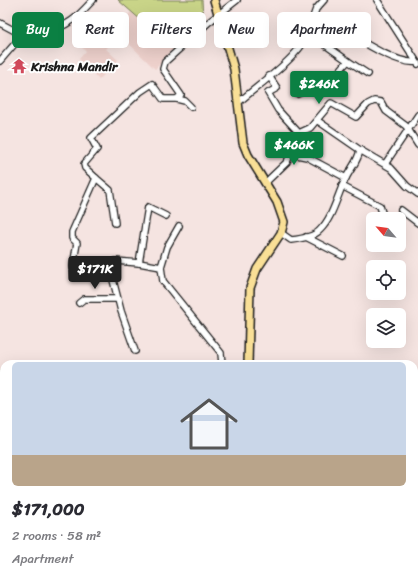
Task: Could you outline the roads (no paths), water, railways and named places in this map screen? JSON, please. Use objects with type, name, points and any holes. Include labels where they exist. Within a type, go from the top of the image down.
[{"type":"main road","points":[[214,0],[217,12]]},
{"type":"main road","points":[[228,48],[234,69],[243,143],[248,155],[283,217],[284,222],[281,233],[257,269],[250,288],[248,360]]},
{"type":"street","points":[[82,12],[93,0]]},
{"type":"street","points":[[221,12],[237,0]]},
{"type":"street","points":[[315,12],[324,0]]},
{"type":"street","points":[[377,0],[417,64]]},
{"type":"street","points":[[177,99],[181,95],[163,69],[165,62],[214,18]]},
{"type":"street","points":[[0,23],[12,29]]},
{"type":"street","points":[[371,46],[393,58],[408,63],[417,64]]},
{"type":"street","points":[[0,61],[12,47]]},
{"type":"street","points":[[239,102],[293,56],[299,48]]},
{"type":"street","points":[[330,48],[368,74]]},
{"type":"street","points":[[298,94],[312,87],[315,90],[335,76],[348,61]]},
{"type":"street","points":[[269,76],[277,88],[268,93],[278,110],[299,133]]},
{"type":"street","points":[[115,223],[110,190],[85,168],[84,164],[97,149],[91,138],[140,92],[152,84],[163,100],[177,99],[185,101],[191,107]]},
{"type":"street","points":[[265,183],[287,162],[299,133],[308,130],[318,121],[331,103],[350,112],[356,117],[368,104],[374,101],[380,102],[386,111],[408,130],[418,145]]},
{"type":"street","points":[[385,164],[418,115]]},
{"type":"street","points":[[318,121],[360,150],[385,164],[418,194]]},
{"type":"street","points":[[281,233],[291,240],[306,238],[320,232],[327,221],[346,178],[352,170],[360,150]]},
{"type":"street","points":[[292,154],[307,156],[346,178]]},
{"type":"street","points":[[96,178],[72,232],[72,238],[78,243],[73,266],[74,274],[112,276]]},
{"type":"street","points":[[342,186],[380,206],[382,212]]},
{"type":"street","points":[[139,264],[148,208],[166,216]]},
{"type":"street","points":[[400,210],[418,223]]},
{"type":"street","points":[[178,226],[167,247],[161,267],[163,281],[221,353],[222,360]]},
{"type":"street","points":[[306,238],[343,256]]},
{"type":"street","points":[[135,351],[117,298],[112,276],[116,261],[161,267]]},
{"type":"street","points":[[79,303],[84,299],[117,298]]},
{"type":"place","name":"Krishna Mandir","points":[[19,66]]}]
